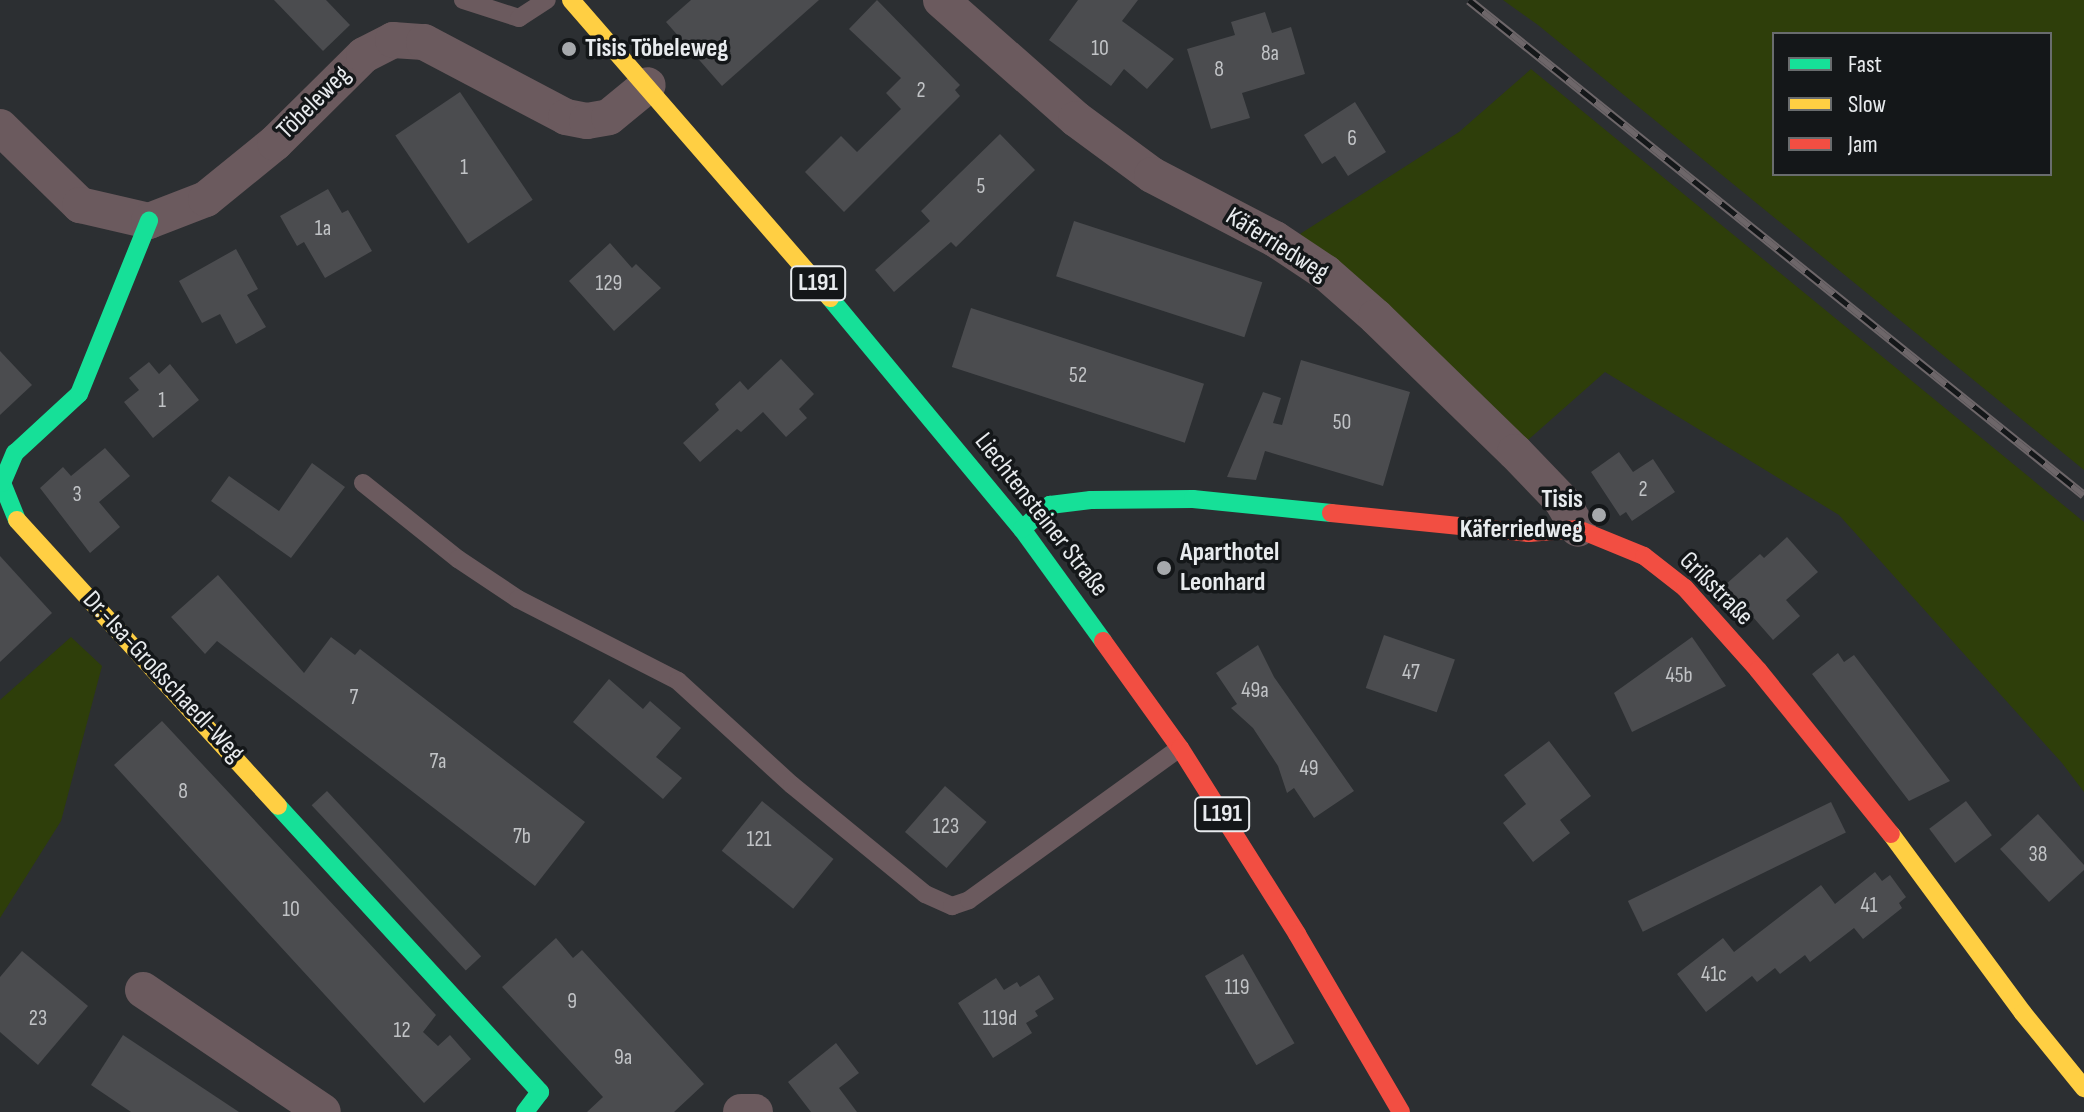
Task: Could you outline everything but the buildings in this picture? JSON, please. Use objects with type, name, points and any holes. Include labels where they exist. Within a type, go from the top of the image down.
[{"type":"street","name":"Liechtensteiner Straße","points":[[571,0],[648,85],[1022,529],[1180,748],[1297,934],[1401,1112]]},
{"type":"street","name":"Käferriedweg","points":[[941,0],[1076,119],[1141,167],[1275,239],[1326,273],[1376,317],[1515,452],[1562,501],[1578,529]]},
{"type":"street","name":"Töbeleweg","points":[[149,221],[206,199],[275,143],[364,55],[393,40],[424,42],[566,117],[587,121],[609,117],[648,85]]},
{"type":"street","points":[[0,127],[80,205],[149,221]]},
{"type":"street","name":"Dr.-Isa-Großschaedl-Weg","points":[[149,221],[79,394],[15,453],[2,483],[6,500],[16,519],[542,1105]]},
{"type":"street","name":"Grißstraße","points":[[1022,529],[1050,505],[1091,500],[1180,498],[1336,511],[1529,533],[1578,529],[1644,556],[1685,588],[1758,670],[1887,829],[2023,1013],[2084,1088]]},
{"type":"street","points":[[143,990],[323,1112]]},
{"type":"street","points":[[741,1112],[755,1112]]},
{"type":"lane","points":[[463,0],[519,18],[547,0]]},
{"type":"lane","points":[[363,483],[458,559],[518,599],[678,681],[804,795],[925,894],[952,906],[969,900],[1180,748]]},
{"type":"green space","points":[[1503,0],[2084,0],[2084,470],[1538,25]]},
{"type":"green space","points":[[1531,69],[2084,522],[2084,792],[2062,763],[1839,515],[1605,372],[1520,447],[1300,234],[1459,132]]},
{"type":"green space","points":[[71,637],[102,666],[61,821],[0,918],[0,700]]},
{"type":"railway","points":[[1469,0],[2084,495]]},
{"type":"traffic: fast","points":[[17,520],[2,483],[15,453],[79,394],[149,221]]},
{"type":"traffic: fast","points":[[830,298],[1022,529],[1103,641]]},
{"type":"traffic: fast","points":[[1022,529],[1050,505],[1091,500],[1193,499],[1331,513]]},
{"type":"traffic: fast","points":[[278,806],[540,1092],[525,1112]]},
{"type":"traffic: slow","points":[[571,0],[830,298]]},
{"type":"traffic: slow","points":[[17,520],[278,806]]},
{"type":"traffic: slow","points":[[1891,834],[2023,1013],[2084,1088]]},
{"type":"traffic: jam","points":[[1331,513],[1529,533],[1578,529],[1644,556],[1685,588],[1758,670],[1891,834]]},
{"type":"traffic: jam","points":[[1103,641],[1180,748],[1297,934],[1401,1112]]},
{"type":"place","name":"Tisis Töbeleweg","points":[[569,49]]},
{"type":"place","name":"Tisis Käferriedweg","points":[[1599,515]]},
{"type":"place","name":"Aparthotel Leonhard","points":[[1164,568]]}]
